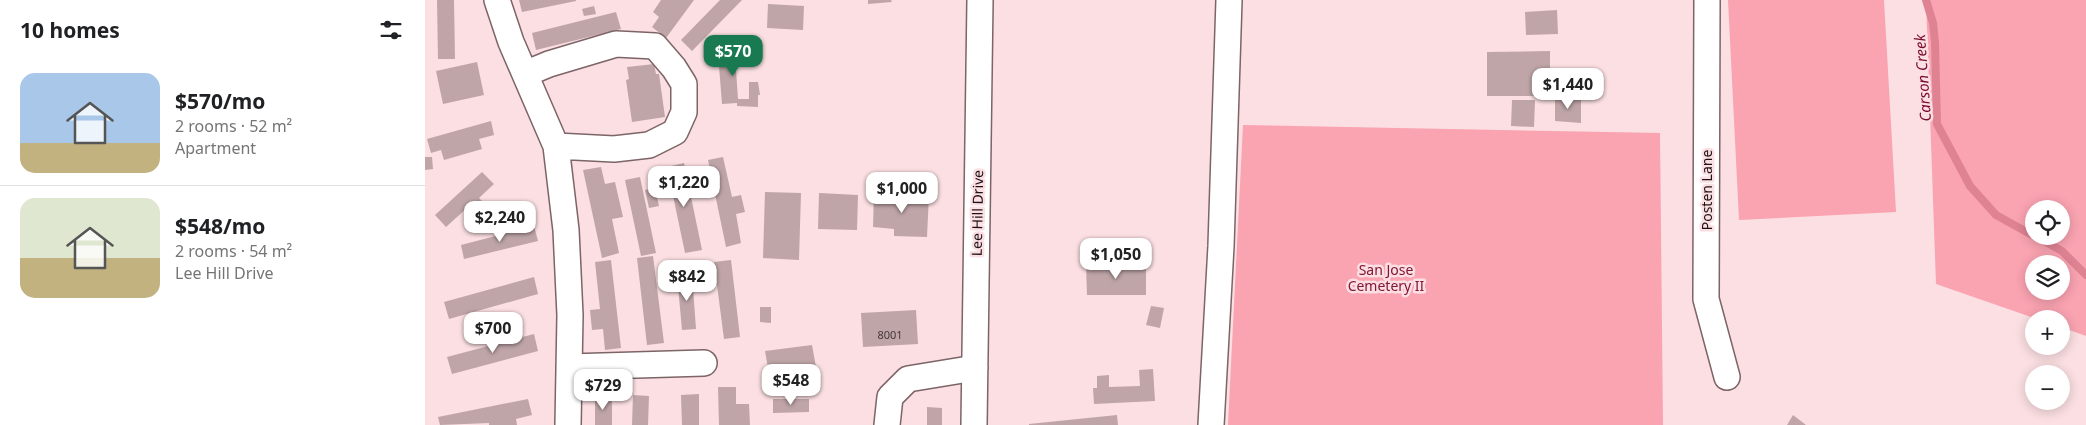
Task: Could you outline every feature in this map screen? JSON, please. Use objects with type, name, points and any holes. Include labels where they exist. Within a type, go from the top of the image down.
[{"type":"street","points":[[497,0],[511,42],[556,146],[565,230],[570,315],[568,425]]},
{"type":"street","name":"Lee Hill Drive","points":[[974,425],[980,0]]},
{"type":"street","points":[[1211,425],[1221,246],[1229,0]]},
{"type":"street","name":"Posten Lane","points":[[1707,0],[1706,299],[1727,377]]},
{"type":"street","points":[[525,74],[549,64],[616,44],[655,46],[675,68],[684,84],[684,112],[675,132],[649,145],[614,149],[556,146]]},
{"type":"street","points":[[569,366],[703,363]]},
{"type":"street","points":[[887,425],[890,397],[908,379],[975,368]]},
{"type":"green space","points":[[1728,0],[1884,0],[1896,212],[1739,220]]},
{"type":"green space","points":[[1926,0],[2086,0],[2086,336],[2070,330],[2070,310],[2025,310],[2025,315],[1936,284]]},
{"type":"green space","name":"San Jose Cemetery II","points":[[1243,125],[1660,133],[1663,425],[1228,425]]},
{"type":"building","points":[[437,0],[454,0],[455,59],[438,59]]},
{"type":"building","points":[[519,0],[576,0],[576,1],[522,12]]},
{"type":"building","points":[[661,0],[694,0],[666,38],[652,27],[659,17],[653,12]]},
{"type":"building","points":[[720,0],[742,0],[692,51],[681,40]]},
{"type":"building","points":[[868,0],[891,0],[892,2],[868,4]]},
{"type":"building","points":[[768,4],[804,6],[803,30],[767,28]]},
{"type":"building","points":[[594,6],[596,14],[584,16],[582,9]]},
{"type":"building","points":[[1557,10],[1558,34],[1526,35],[1525,12]]},
{"type":"building","points":[[616,12],[621,29],[536,50],[532,33]]},
{"type":"building","points":[[734,40],[738,99],[749,99],[749,82],[758,82],[760,95],[758,95],[758,107],[737,106],[737,103],[722,104],[717,41]]},
{"type":"building","points":[[1550,51],[1550,96],[1487,96],[1487,52]]},
{"type":"building","points":[[477,62],[484,95],[443,104],[436,71]]},
{"type":"building","points":[[654,64],[656,74],[659,74],[665,117],[632,122],[626,80],[629,79],[627,67]]},
{"type":"building","points":[[1555,97],[1581,98],[1581,123],[1555,121]]},
{"type":"building","points":[[1512,100],[1535,100],[1534,127],[1511,126]]},
{"type":"building","points":[[491,121],[494,135],[479,139],[482,149],[444,160],[441,150],[431,153],[427,139]]},
{"type":"building","points":[[425,157],[432,157],[433,169],[425,170]]},
{"type":"building","points":[[723,157],[732,197],[741,195],[745,212],[736,214],[741,243],[726,247],[708,160]]},
{"type":"building","points":[[684,163],[702,250],[685,253],[667,167]]},
{"type":"building","points":[[601,167],[605,184],[615,182],[623,217],[612,219],[619,253],[602,258],[583,170]]},
{"type":"building","points":[[482,172],[494,184],[479,198],[487,206],[476,217],[467,208],[446,227],[435,215]]},
{"type":"building","points":[[640,177],[656,253],[641,256],[625,180]]},
{"type":"building","points":[[655,188],[659,206],[649,208],[645,190]]},
{"type":"building","points":[[765,192],[801,193],[799,260],[763,258]]},
{"type":"building","points":[[819,193],[858,195],[857,230],[818,229]]},
{"type":"building","points":[[874,193],[929,195],[927,237],[894,236],[894,229],[873,227]]},
{"type":"building","points":[[534,226],[538,241],[464,259],[461,245]]},
{"type":"building","points":[[653,256],[664,343],[647,345],[637,258]]},
{"type":"building","points":[[611,260],[621,348],[605,350],[603,329],[592,330],[590,310],[600,309],[595,262]]},
{"type":"building","points":[[731,260],[740,337],[724,339],[714,262]]},
{"type":"building","points":[[1146,264],[1146,295],[1087,295],[1086,265]]},
{"type":"building","points":[[692,274],[696,329],[682,330],[677,275]]},
{"type":"building","points":[[534,277],[538,294],[449,319],[444,302]]},
{"type":"building","points":[[1151,306],[1164,308],[1160,328],[1146,325]]},
{"type":"building","points":[[760,307],[771,307],[771,323],[760,322]]},
{"type":"building","points":[[916,310],[918,344],[863,347],[861,313]]},
{"type":"building","points":[[534,334],[538,351],[452,374],[447,357]]},
{"type":"building","points":[[812,345],[816,367],[769,374],[765,351]]},
{"type":"building","points":[[1153,369],[1155,401],[1094,404],[1093,388],[1097,388],[1097,376],[1109,375],[1109,387],[1140,386],[1139,370]]},
{"type":"building","points":[[718,387],[736,387],[736,404],[749,404],[750,425],[719,425]]},
{"type":"building","points":[[699,394],[699,425],[682,425],[681,395]]},
{"type":"building","points":[[633,395],[649,396],[648,425],[632,425]]},
{"type":"building","points":[[595,396],[612,397],[612,425],[595,425]]},
{"type":"building","points":[[528,399],[532,415],[516,419],[517,425],[489,425],[489,423],[440,425],[438,417]]},
{"type":"building","points":[[773,399],[809,399],[809,412],[773,413]]},
{"type":"building","points":[[927,407],[942,408],[942,425],[927,425]]},
{"type":"building","points":[[1117,415],[1118,425],[1029,425],[1029,424]]},
{"type":"building","points":[[1793,415],[1806,425],[1787,425]]},
{"type":"waterway","name":"Carson Creek","points":[[1926,0],[1933,23],[1935,42],[1937,124],[1970,186],[1996,215],[2025,231]]},
{"type":"waterway","name":"Carson Creek","points":[[2051,245],[2062,251],[2086,275]]}]
